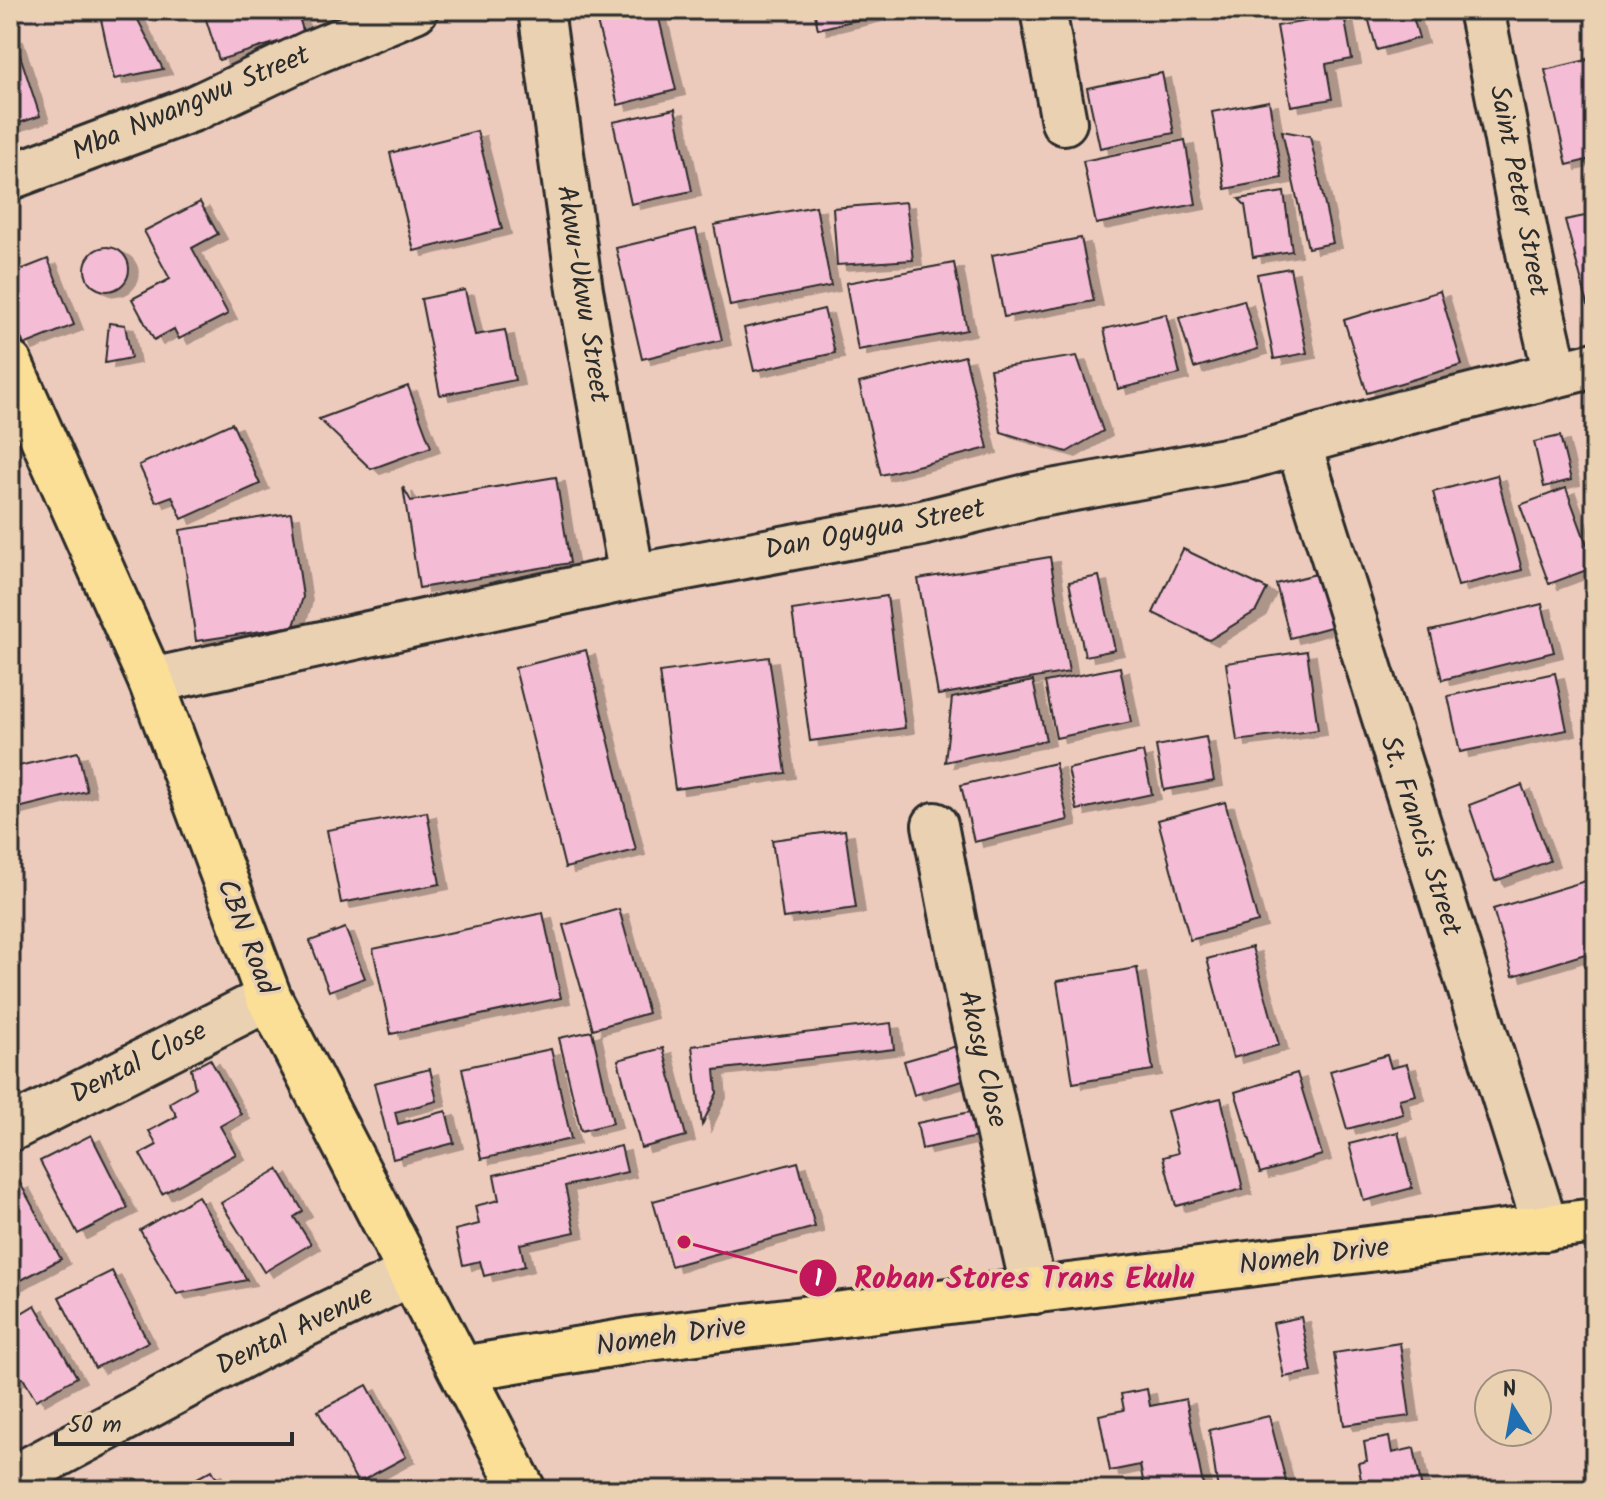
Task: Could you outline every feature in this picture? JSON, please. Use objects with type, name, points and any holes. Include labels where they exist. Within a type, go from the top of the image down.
[{"type":"main road","name":"CBN Road","points":[[10,364],[151,681],[269,998],[523,1490]]},
{"type":"main road","name":"Nomeh Drive","points":[[462,1369],[641,1339],[1595,1221]]},
{"type":"street","name":"Mba Nwangwu Street","points":[[10,177],[195,108],[311,53],[415,10]]},
{"type":"street","name":"Akwu-Ukwu Street","points":[[541,10],[580,290],[632,577]]},
{"type":"street","points":[[1043,10],[1064,122]]},
{"type":"street","name":"Saint Peter Street","points":[[1481,10],[1500,94],[1529,266],[1575,369]]},
{"type":"street","name":"Dan Ogugua Street","points":[[151,681],[632,577],[922,523],[1035,495],[1247,457],[1575,369]]},
{"type":"street","name":"St. Francis Street","points":[[1298,443],[1546,1228]]},
{"type":"street","name":"Akosy Close","points":[[935,825],[964,981],[1034,1291]]},
{"type":"street","name":"Dental Close","points":[[10,1129],[269,998]]},
{"type":"street","name":"Dental Avenue","points":[[10,1480],[260,1346],[410,1274]]},
{"type":"building","points":[[99,10],[133,10],[163,69],[114,79]]},
{"type":"building","points":[[203,10],[297,10],[304,34],[219,60]]},
{"type":"building","points":[[594,10],[657,10],[676,90],[618,105]]},
{"type":"building","points":[[814,10],[899,10],[818,29]]},
{"type":"building","points":[[1366,10],[1411,10],[1419,38],[1377,50]]},
{"type":"building","points":[[1344,15],[1352,59],[1326,64],[1332,99],[1291,106],[1277,26]]},
{"type":"building","points":[[14,37],[40,116],[10,126],[10,38]]},
{"type":"building","points":[[1595,58],[1595,158],[1567,165],[1545,70]]},
{"type":"building","points":[[1162,73],[1174,133],[1100,148],[1087,88]]},
{"type":"building","points":[[1269,101],[1282,178],[1225,189],[1212,112]]},
{"type":"building","points":[[675,109],[692,191],[631,204],[613,122]]},
{"type":"building","points":[[477,131],[502,229],[414,251],[390,153]]},
{"type":"building","points":[[1282,131],[1310,136],[1333,243],[1308,248]]},
{"type":"building","points":[[1185,140],[1196,204],[1096,224],[1083,161]]},
{"type":"building","points":[[1284,192],[1292,251],[1253,257],[1245,205],[1239,199]]},
{"type":"building","points":[[200,202],[218,234],[192,248],[228,314],[179,339],[174,329],[154,340],[132,299],[170,279],[144,231]]},
{"type":"building","points":[[906,202],[913,260],[837,265],[833,208]]},
{"type":"building","points":[[816,206],[831,286],[730,306],[714,225]]},
{"type":"building","points":[[1595,214],[1595,314],[1588,305],[1565,220]]},
{"type":"building","points":[[696,229],[722,340],[642,359],[616,248]]},
{"type":"building","points":[[1081,238],[1094,301],[1004,317],[992,255]]},
{"type":"building","points":[[107,247],[123,253],[129,269],[123,285],[107,291],[91,285],[85,269],[91,253]]},
{"type":"building","points":[[48,259],[74,325],[24,345],[10,311],[10,274]]},
{"type":"building","points":[[954,263],[967,330],[858,350],[846,283]]},
{"type":"building","points":[[1290,268],[1307,353],[1274,359],[1257,274]]},
{"type":"building","points":[[465,290],[475,335],[505,330],[515,380],[440,395],[421,299]]},
{"type":"building","points":[[1440,291],[1462,365],[1367,393],[1344,320]]},
{"type":"building","points":[[1244,300],[1258,349],[1194,368],[1179,318]]},
{"type":"building","points":[[824,309],[835,353],[754,371],[744,328]]},
{"type":"building","points":[[1166,314],[1180,374],[1118,389],[1104,329]]},
{"type":"building","points":[[109,323],[125,325],[131,358],[105,363]]},
{"type":"building","points":[[965,356],[988,448],[881,475],[859,383]]},
{"type":"building","points":[[1077,356],[1103,431],[1067,452],[1001,432],[990,369]]},
{"type":"building","points":[[408,386],[431,447],[371,469],[319,419]]},
{"type":"building","points":[[232,423],[260,484],[182,519],[172,496],[156,502],[139,465]]},
{"type":"building","points":[[1560,436],[1571,480],[1544,487],[1534,442]]},
{"type":"building","points":[[1497,475],[1522,570],[1458,586],[1433,492]]},
{"type":"building","points":[[556,477],[570,563],[419,588],[403,487],[411,501]]},
{"type":"building","points":[[1595,486],[1595,523],[1586,488]]},
{"type":"building","points":[[1566,488],[1595,567],[1549,584],[1520,505]]},
{"type":"building","points":[[291,513],[303,597],[294,626],[196,641],[180,530]]},
{"type":"building","points":[[1183,549],[1267,589],[1256,611],[1209,640],[1153,613]]},
{"type":"building","points":[[1050,557],[1069,672],[938,695],[918,579]]},
{"type":"building","points":[[1320,573],[1334,626],[1290,638],[1276,584]]},
{"type":"building","points":[[1099,576],[1115,650],[1085,656],[1069,582]]},
{"type":"building","points":[[887,596],[905,728],[810,741],[792,610]]},
{"type":"building","points":[[1542,604],[1554,652],[1442,680],[1430,631]]},
{"type":"building","points":[[586,650],[636,850],[565,868],[515,668]]},
{"type":"building","points":[[1307,651],[1318,730],[1237,741],[1226,663]]},
{"type":"building","points":[[769,657],[786,773],[675,789],[659,672]]},
{"type":"building","points":[[1120,667],[1131,722],[1056,738],[1045,682]]},
{"type":"building","points":[[1555,673],[1567,730],[1460,752],[1448,696]]},
{"type":"building","points":[[1033,681],[1046,740],[945,762],[952,698]]},
{"type":"building","points":[[1206,737],[1214,781],[1164,790],[1156,746]]},
{"type":"building","points":[[78,752],[87,791],[10,810],[10,768]]},
{"type":"building","points":[[1143,752],[1152,794],[1077,810],[1068,769]]},
{"type":"building","points":[[1055,763],[1068,820],[974,842],[961,785]]},
{"type":"building","points":[[1522,785],[1550,861],[1495,881],[1469,805]]},
{"type":"building","points":[[1225,802],[1258,922],[1190,940],[1158,820]]},
{"type":"building","points":[[427,812],[440,884],[341,903],[327,830]]},
{"type":"building","points":[[845,830],[856,908],[783,918],[772,840]]},
{"type":"building","points":[[1595,878],[1595,951],[1513,976],[1493,909]]},
{"type":"building","points":[[619,909],[648,1013],[593,1029],[563,925]]},
{"type":"building","points":[[543,913],[561,998],[391,1034],[373,949]]},
{"type":"building","points":[[345,928],[365,978],[329,991],[310,941]]},
{"type":"building","points":[[1252,947],[1279,1045],[1233,1058],[1207,959]]},
{"type":"building","points":[[1137,968],[1153,1070],[1073,1083],[1057,981]]},
{"type":"building","points":[[891,1023],[894,1049],[715,1070],[717,1093],[702,1125],[692,1046]]},
{"type":"building","points":[[592,1031],[613,1123],[581,1131],[559,1038]]},
{"type":"building","points":[[957,1046],[966,1080],[914,1095],[904,1061]]},
{"type":"building","points":[[663,1048],[686,1136],[641,1148],[618,1060]]},
{"type":"building","points":[[551,1049],[571,1139],[481,1159],[462,1068]]},
{"type":"building","points":[[1387,1055],[1391,1068],[1407,1064],[1416,1095],[1399,1099],[1403,1114],[1347,1129],[1330,1071]]},
{"type":"building","points":[[210,1059],[241,1114],[220,1126],[236,1154],[162,1194],[140,1154],[157,1145],[149,1131],[177,1116],[169,1103],[195,1088],[191,1069]]},
{"type":"building","points":[[430,1069],[437,1101],[395,1112],[398,1124],[446,1111],[454,1143],[393,1159],[374,1083]]},
{"type":"building","points":[[1297,1073],[1322,1155],[1260,1173],[1235,1092]]},
{"type":"building","points":[[1221,1098],[1243,1189],[1176,1206],[1163,1157],[1178,1153],[1167,1111]]},
{"type":"building","points":[[975,1111],[981,1136],[922,1149],[917,1123]]},
{"type":"building","points":[[1398,1132],[1412,1188],[1364,1201],[1349,1144]]},
{"type":"building","points":[[91,1135],[128,1208],[78,1234],[40,1161]]},
{"type":"building","points":[[621,1146],[627,1172],[565,1186],[575,1232],[520,1244],[525,1266],[484,1276],[480,1261],[463,1265],[455,1230],[479,1224],[475,1206],[499,1200],[494,1175]]},
{"type":"building","points":[[798,1162],[815,1227],[671,1266],[653,1201]]},
{"type":"building","points":[[278,1169],[303,1211],[294,1217],[311,1244],[264,1272],[221,1203]]},
{"type":"building","points":[[20,1183],[61,1259],[10,1286],[10,1188]]},
{"type":"building","points":[[198,1196],[247,1280],[177,1294],[140,1230]]},
{"type":"building","points":[[112,1271],[148,1342],[95,1368],[59,1297]]},
{"type":"building","points":[[35,1305],[77,1377],[36,1400],[23,1378],[10,1380],[10,1320]]},
{"type":"building","points":[[1301,1317],[1312,1372],[1284,1377],[1273,1323]]},
{"type":"building","points":[[1400,1343],[1410,1416],[1344,1425],[1334,1353]]},
{"type":"building","points":[[367,1385],[406,1457],[358,1483],[318,1411]]},
{"type":"building","points":[[1147,1389],[1150,1406],[1186,1399],[1204,1490],[1145,1490],[1140,1465],[1110,1471],[1099,1415],[1124,1410],[1121,1394]]},
{"type":"building","points":[[1269,1416],[1287,1485],[1322,1482],[1324,1490],[1218,1490],[1209,1430]]},
{"type":"building","points":[[1389,1437],[1392,1453],[1414,1448],[1422,1490],[1363,1490],[1358,1463],[1367,1461],[1364,1442]]},
{"type":"building","points":[[212,1470],[223,1490],[175,1490]]},
{"type":"place","name":"Roban Stores Trans Ekulu","points":[[684,1242]]}]
